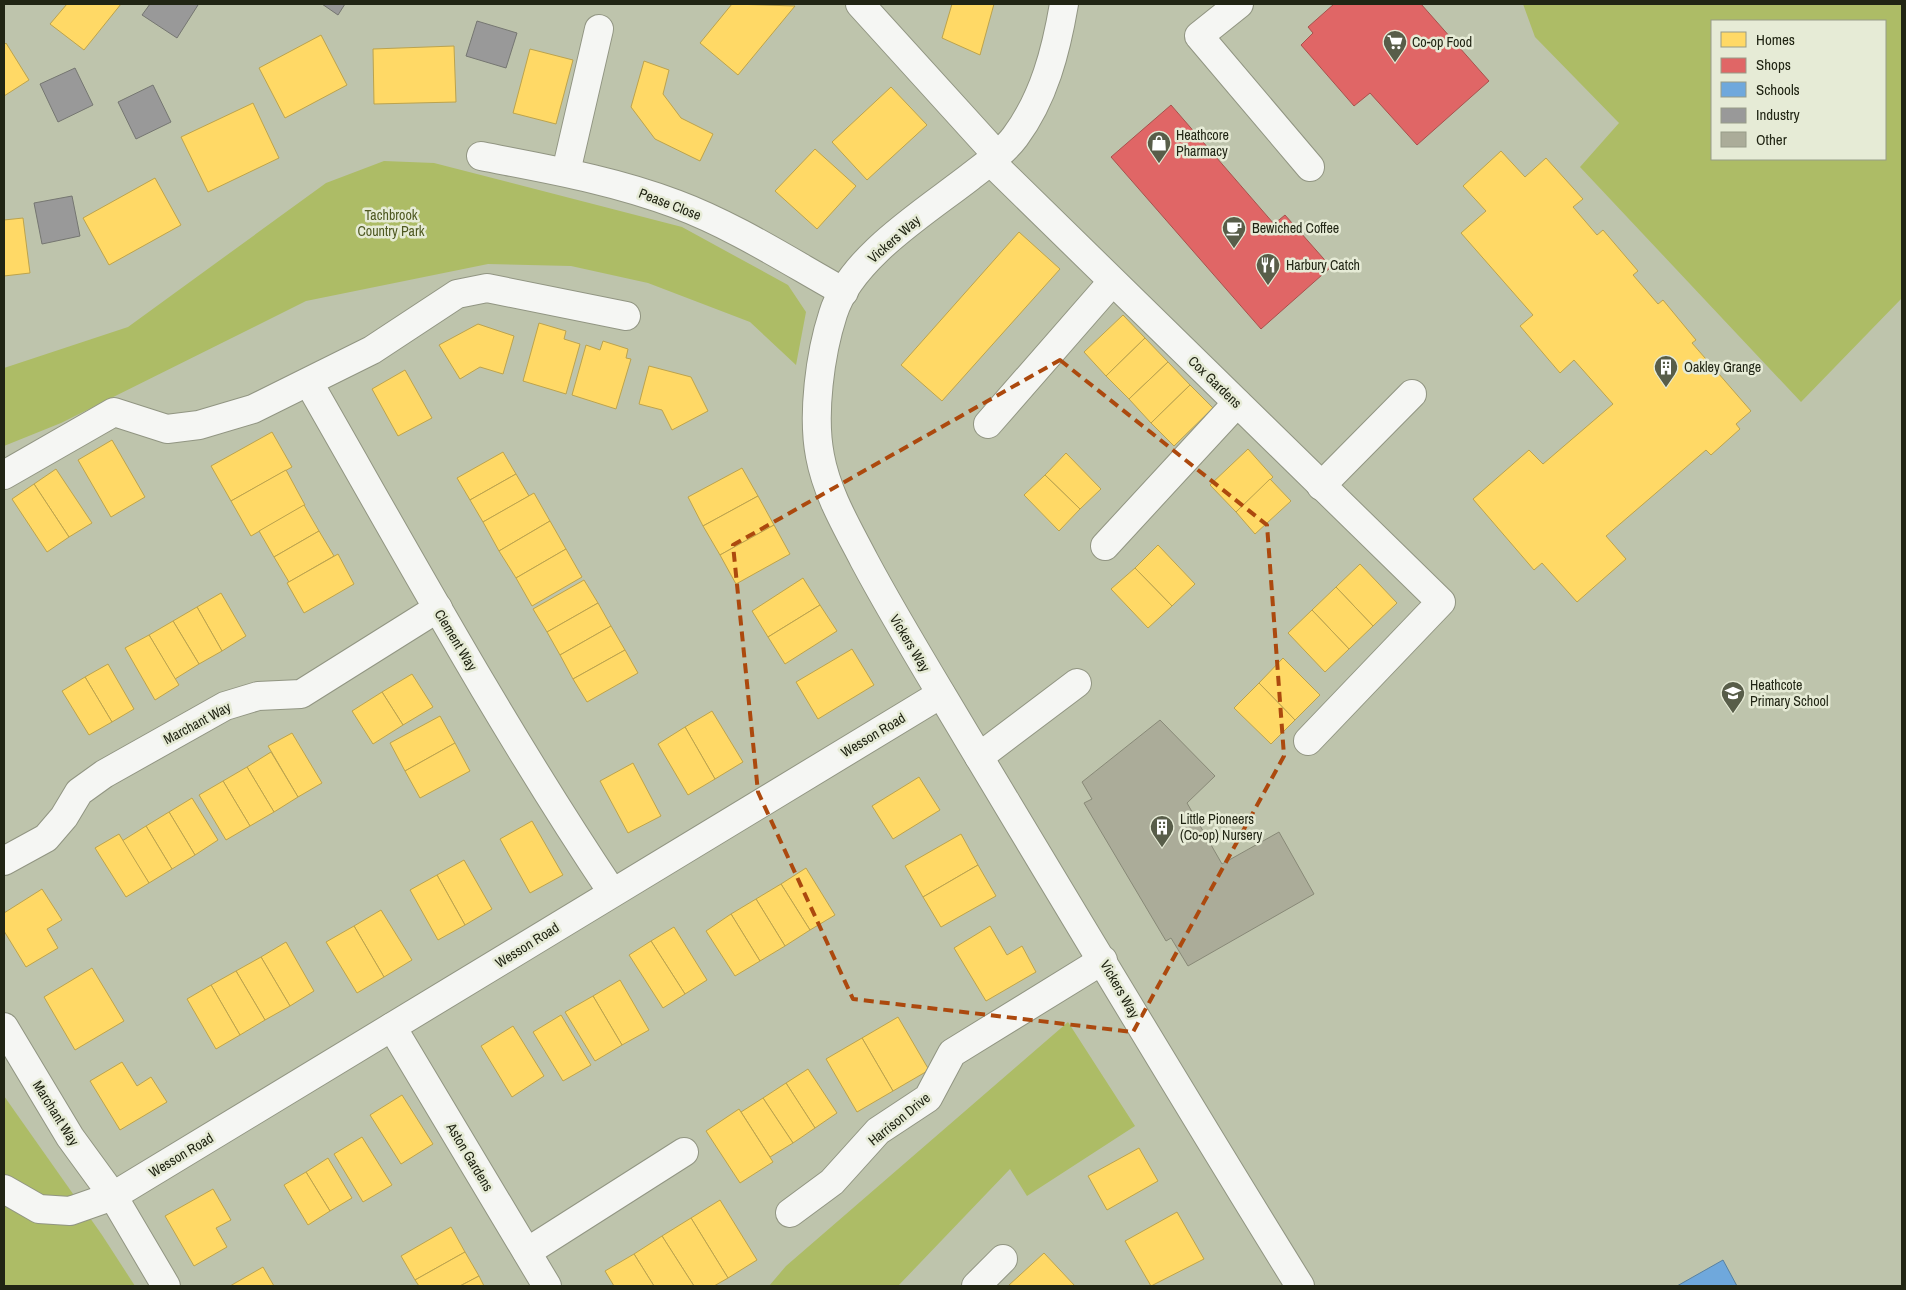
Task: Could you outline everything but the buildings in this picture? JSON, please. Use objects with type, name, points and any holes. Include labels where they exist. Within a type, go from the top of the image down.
[{"type":"street","name":"Cox Gardens","points":[[860,4],[994,158],[1112,282],[1441,602],[1308,741]]},
{"type":"street","name":"Vickers Way","points":[[1064,4],[1059,36],[1043,88],[1013,139],[994,158],[899,233],[856,273],[835,307],[823,349],[818,406],[820,455],[834,503],[899,626],[1103,960],[1184,1098],[1300,1286]]},
{"type":"street","points":[[1239,4],[1199,36],[1310,167]]},
{"type":"street","points":[[566,172],[599,29]]},
{"type":"street","name":"Pease Close","points":[[481,156],[615,183],[678,204],[735,232],[844,292]]},
{"type":"street","points":[[988,424],[1112,282]]},
{"type":"street","points":[[4,475],[114,412],[167,429],[200,425],[252,410],[372,350],[457,294],[487,288],[626,316]]},
{"type":"street","name":"Clement Way","points":[[309,383],[438,608],[562,818],[612,892]]},
{"type":"street","points":[[1321,486],[1412,394]]},
{"type":"street","points":[[1105,546],[1237,404]]},
{"type":"street","name":"Marchant Way","points":[[4,861],[46,838],[64,817],[79,792],[104,774],[225,706],[258,696],[301,694],[438,608]]},
{"type":"street","points":[[979,757],[1077,683]]},
{"type":"street","name":"Wesson Road","points":[[4,1189],[40,1209],[70,1211],[113,1196],[941,694]]},
{"type":"street","name":"Harrison Drive","points":[[790,1213],[832,1182],[878,1131],[928,1098],[952,1053],[1103,960]]},
{"type":"street","name":"Marchant Way","points":[[4,1027],[70,1137],[113,1196]]},
{"type":"street","name":"Aston Gardens","points":[[392,1027],[548,1286]]},
{"type":"street","points":[[527,1252],[684,1152]]},
{"type":"street","points":[[113,1196],[166,1286]]},
{"type":"street","points":[[976,1286],[1003,1259]]},
{"type":"highlighted area","points":[[1060,360],[1267,525],[1284,756],[1133,1032],[853,999],[758,792],[733,545]]},
{"type":"green space","points":[[1523,4],[1900,4],[1902,7],[1902,298],[1801,402],[1580,167],[1619,123],[1535,37]]},
{"type":"green space","name":"Tachbrook Country Park","points":[[384,161],[434,163],[682,227],[788,285],[806,312],[796,365],[750,322],[648,283],[571,266],[488,264],[306,301],[61,423],[4,446],[4,368],[128,327],[326,183]]},
{"type":"green space","points":[[1068,1022],[1135,1126],[1027,1196],[1010,1169],[898,1286],[769,1286],[786,1266]]},
{"type":"green space","points":[[4,1096],[102,1235],[135,1286],[4,1286]]},
{"type":"place","name":"Co-op Food","points":[[1395,63]]},
{"type":"place","name":"Heathcore Pharmacy","points":[[1159,164]]},
{"type":"place","name":"Bewiched Coffee","points":[[1234,249]]},
{"type":"place","name":"Harbury Catch","points":[[1268,286]]},
{"type":"place","name":"Oakley Grange","points":[[1666,388]]},
{"type":"place","name":"Heathcote Primary School","points":[[1733,714]]},
{"type":"place","name":"Little Pioneers (Co-op) Nursery","points":[[1162,848]]}]
